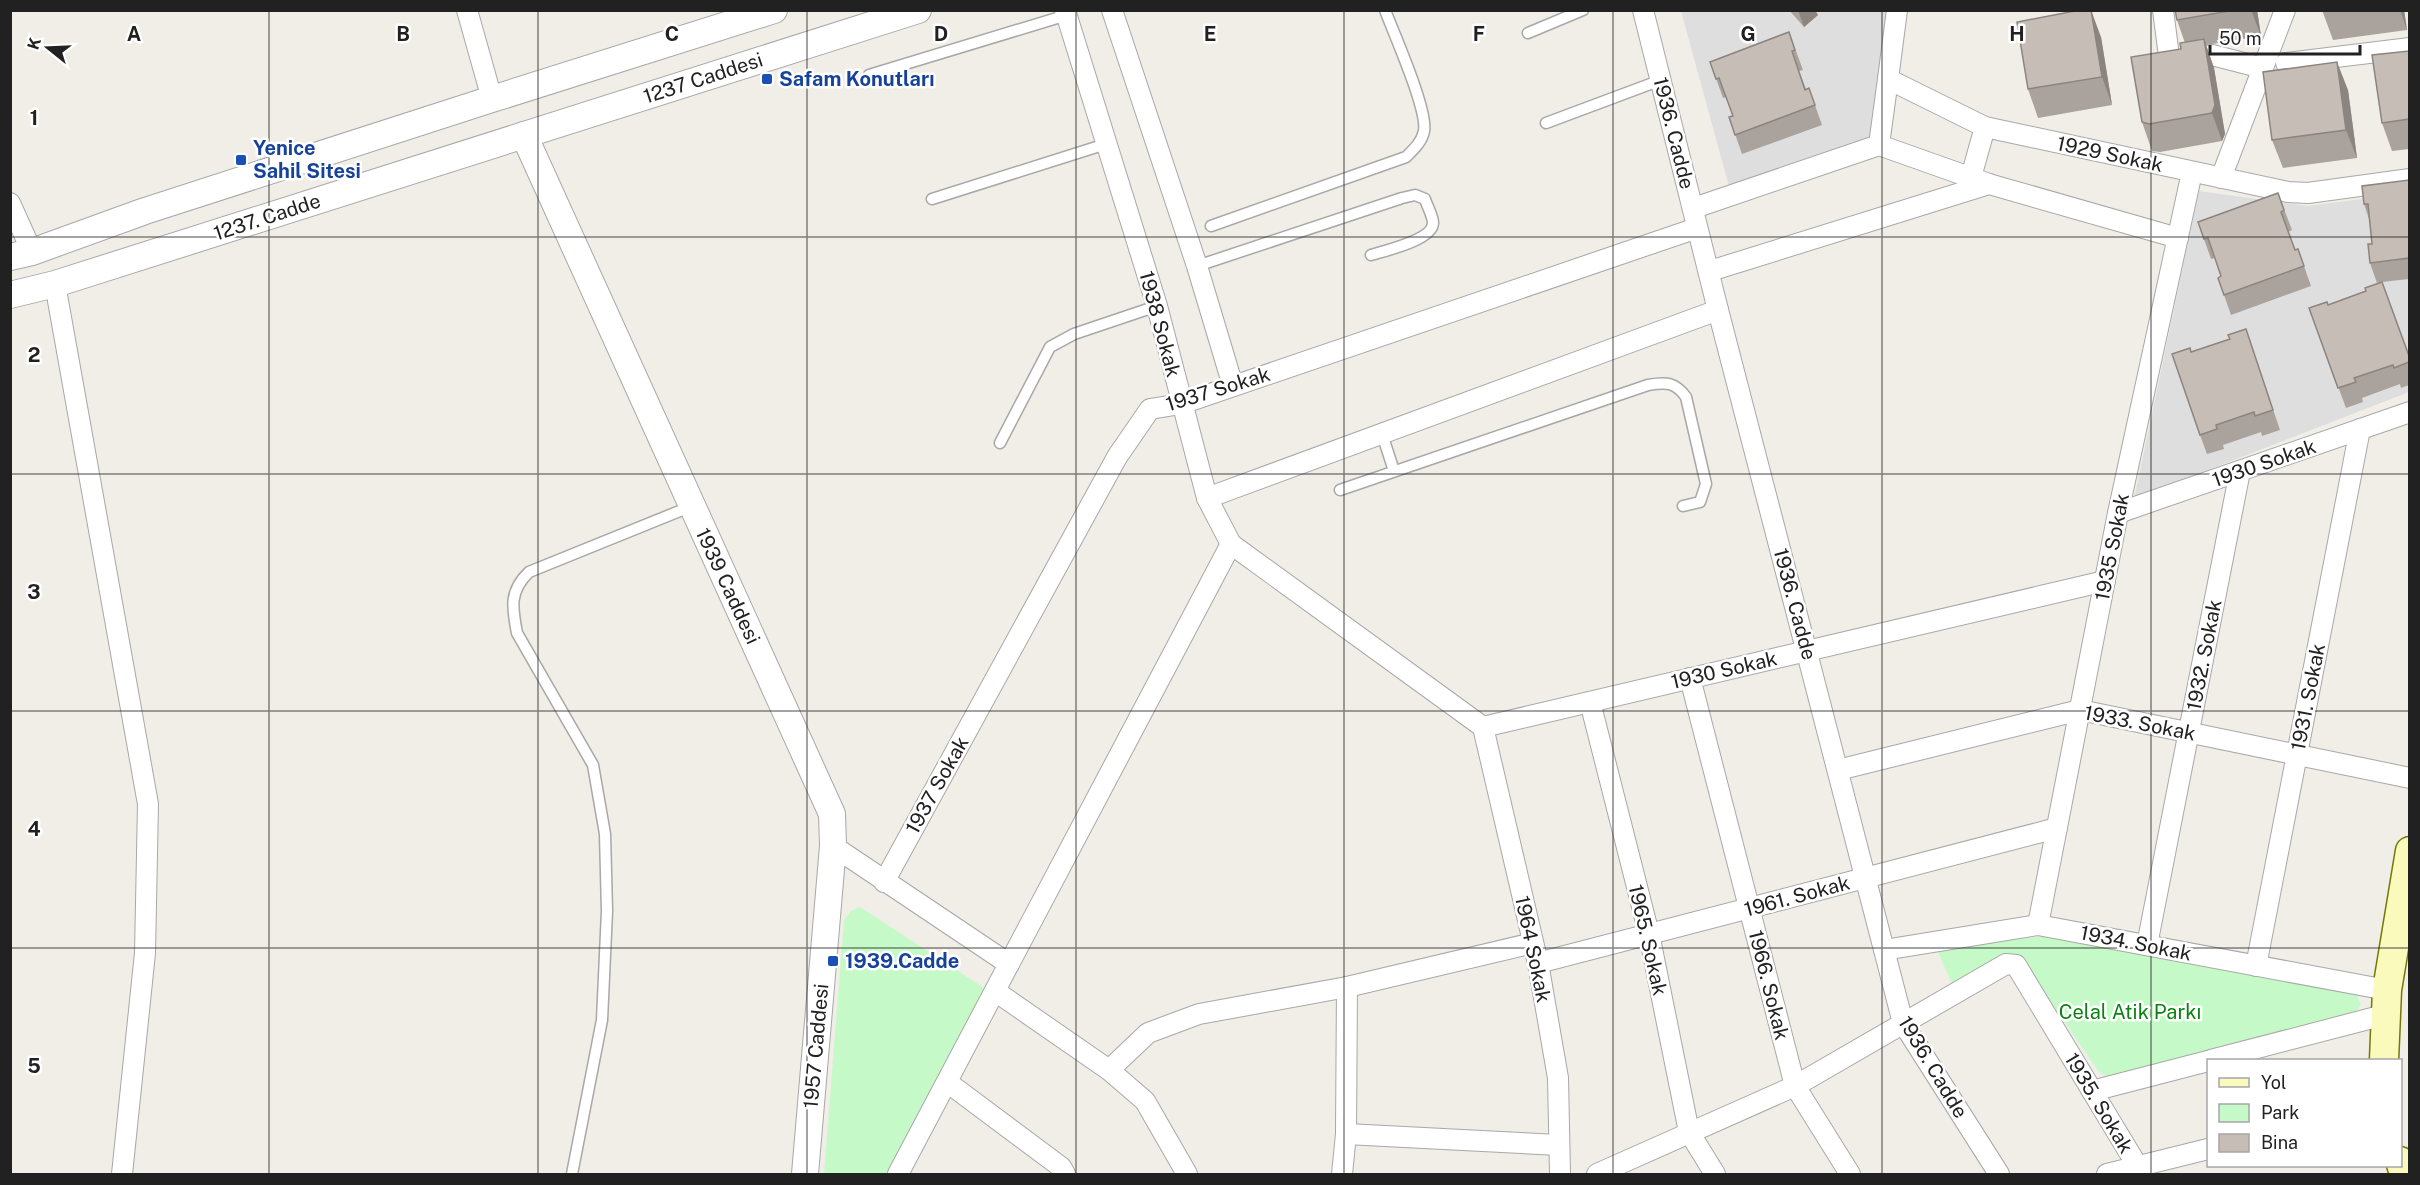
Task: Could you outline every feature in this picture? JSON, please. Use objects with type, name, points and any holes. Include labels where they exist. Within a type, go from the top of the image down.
[{"type":"main road","points":[[2384,1059],[2385,1003],[2409,851]]},
{"type":"street","points":[[467,10],[492,99]]},
{"type":"street","points":[[10,203],[21,255],[145,212],[492,99],[774,10]]},
{"type":"street","name":"1237 Caddesi","points":[[524,135],[918,10]]},
{"type":"street","points":[[1112,10],[1197,266],[1233,386]]},
{"type":"street","name":"1936. Cadde","points":[[1643,10],[1718,310],[1903,1023],[1999,1174]]},
{"type":"street","points":[[1879,145],[1897,10]]},
{"type":"street","points":[[2163,10],[2170,64],[2212,55],[2263,68]]},
{"type":"street","points":[[2221,178],[2285,10]]},
{"type":"street","name":"1938 Sokak","points":[[1066,13],[1157,306],[1181,404],[1208,498],[1231,544],[1483,727]]},
{"type":"street","points":[[2286,63],[2409,48]]},
{"type":"street","name":"1929 Sokak","points":[[1888,79],[1985,127],[2298,194],[2409,179]]},
{"type":"street","points":[[1980,181],[1985,127]]},
{"type":"street","name":"1237. Cadde","points":[[10,295],[55,284],[524,135]]},
{"type":"street","name":"1939 Caddesi","points":[[524,135],[829,805],[833,821],[833,846]]},
{"type":"street","points":[[1694,208],[1879,145],[1980,181],[2178,238]]},
{"type":"street","name":"1935 Sokak","points":[[2038,925],[2118,513],[2192,171]]},
{"type":"street","points":[[1710,271],[1980,181]]},
{"type":"street","name":"1937 Sokak","points":[[884,882],[1117,457],[1150,409],[1181,404],[1697,228]]},
{"type":"street","points":[[55,284],[148,804],[145,952],[122,1174]]},
{"type":"street","points":[[1208,498],[1718,310]]},
{"type":"street","name":"1930 Sokak","points":[[2118,513],[2409,412]]},
{"type":"street","name":"1931. Sokak","points":[[2256,966],[2360,429]]},
{"type":"street","name":"1932. Sokak","points":[[2147,945],[2240,471]]},
{"type":"street","points":[[898,1174],[1231,544]]},
{"type":"street","name":"1930 Sokak","points":[[1483,727],[2105,581]]},
{"type":"street","name":"1966. Sokak","points":[[1690,678],[1795,1086],[1850,1174]]},
{"type":"street","name":"1965. Sokak","points":[[1590,702],[1649,934],[1689,1132],[1715,1174]]},
{"type":"street","name":"1933. Sokak","points":[[1838,770],[2080,710],[2409,778]]},
{"type":"street","name":"1964 Sokak","points":[[1483,727],[1538,963],[1558,1078],[1560,1174]]},
{"type":"street","name":"1961. Sokak","points":[[1538,963],[2057,828]]},
{"type":"street","points":[[833,846],[1009,964]]},
{"type":"street","name":"1957 Caddesi","points":[[805,1174],[833,846]]},
{"type":"street","name":"1934. Sokak","points":[[1884,950],[2038,925],[2256,966],[2385,1003]]},
{"type":"street","points":[[1108,1070],[1148,1033],[1199,1014],[1347,987],[1533,943]]},
{"type":"street","name":"1935. Sokak","points":[[1903,1023],[2006,964],[2016,965],[2138,1167]]},
{"type":"street","points":[[1342,1174],[1346,1134],[1347,987]]},
{"type":"street","points":[[995,992],[1108,1070],[1145,1101],[1179,1156],[1186,1174]]},
{"type":"street","points":[[2216,1059],[2385,1003]]},
{"type":"street","points":[[1597,1174],[1795,1086],[1903,1023]]},
{"type":"street","points":[[2092,1091],[2207,1062]]},
{"type":"street","points":[[947,1082],[1053,1160],[1065,1174]]},
{"type":"street","points":[[1346,1134],[1559,1145]]},
{"type":"street","points":[[2107,1174],[2207,1149]]},
{"type":"lane","points":[[1211,226],[1406,157],[1417,146],[1424,130],[1418,100],[1385,10]]},
{"type":"lane","points":[[1528,33],[1583,10]]},
{"type":"lane","points":[[869,75],[1066,13]]},
{"type":"lane","points":[[1546,123],[1661,81]]},
{"type":"lane","points":[[932,199],[1106,144]]},
{"type":"lane","points":[[1197,266],[1402,198],[1415,195],[1425,199],[1433,223],[1430,231],[1420,239],[1371,255]]},
{"type":"lane","points":[[1000,443],[1050,347],[1074,334],[1157,306]]},
{"type":"lane","points":[[1340,490],[1648,385],[1666,382],[1677,385],[1686,397],[1706,484],[1700,502],[1683,506]]},
{"type":"lane","points":[[1382,434],[1394,471]]},
{"type":"lane","points":[[572,1174],[602,1020],[607,911],[605,834],[593,765],[518,633],[512,610],[516,584],[529,572],[692,506]]},
{"type":"shaded area","points":[[1681,11],[1887,11],[1870,140],[1730,190]]},
{"type":"shaded area","points":[[2199,191],[2308,206],[2409,193],[2409,392],[2134,499]]},
{"type":"green space","points":[[860,907],[984,988],[983,1001],[888,1174],[824,1174],[844,920],[851,911]]},
{"type":"green space","name":"Celal Atik Parkı","points":[[2045,936],[2356,994],[2361,1004],[2354,1015],[2108,1077],[2099,1072],[2022,960],[1954,988],[1936,948]]},
{"type":"building","points":[[2091,10],[2102,77],[2028,89],[2017,22]]},
{"type":"building","points":[[2175,10],[2235,10],[2177,20]]},
{"type":"building","points":[[1789,32],[1795,50],[1792,51],[1805,90],[1809,88],[1815,105],[1735,135],[1729,117],[1733,116],[1719,78],[1716,79],[1710,62]]},
{"type":"building","points":[[2204,39],[2215,105],[2212,113],[2149,124],[2142,122],[2131,57],[2181,49],[2180,43]]},
{"type":"building","points":[[2409,51],[2409,119],[2382,123],[2372,55]]},
{"type":"building","points":[[2337,62],[2346,130],[2272,140],[2263,72]]},
{"type":"building","points":[[2409,180],[2409,258],[2370,263],[2368,244],[2372,244],[2368,204],[2364,204],[2362,186]]},
{"type":"building","points":[[2278,193],[2284,210],[2281,212],[2295,250],[2298,249],[2304,266],[2224,295],[2218,278],[2221,276],[2208,238],[2204,239],[2198,222]]},
{"type":"building","points":[[2382,282],[2409,356],[2409,362],[2354,378],[2356,382],[2338,388],[2309,308],[2327,302],[2328,305],[2366,291],[2365,288]]},
{"type":"building","points":[[2246,329],[2273,410],[2255,416],[2254,412],[2216,425],[2217,429],[2200,435],[2172,354],[2190,348],[2191,352],[2230,339],[2228,335]]},
{"type":"place","name":"Safam Konutları","points":[[767,79]]},
{"type":"place","name":"Yenice Sahil Sitesi","points":[[241,160]]},
{"type":"place","name":"1939.Cadde","points":[[833,961]]}]
